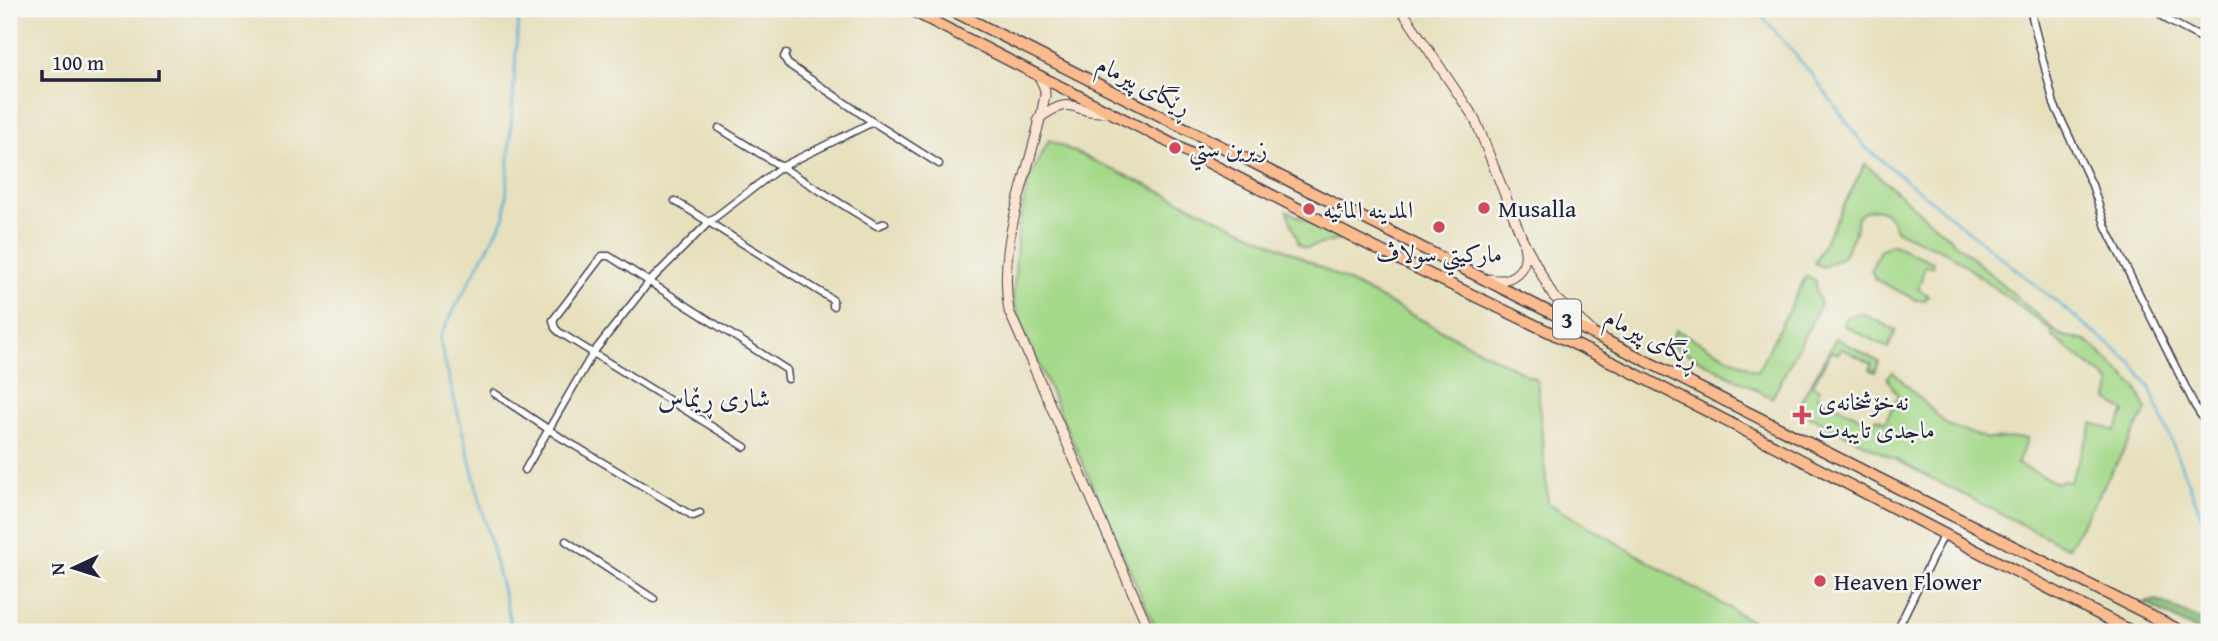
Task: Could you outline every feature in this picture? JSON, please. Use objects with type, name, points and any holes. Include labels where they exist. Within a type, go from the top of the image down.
[{"type":"highway","name":"ڕێگای پیرمام","points":[[909,9],[1336,228],[1721,418],[2133,632]]},
{"type":"highway","name":"ڕێگای پیرمام","points":[[950,9],[1339,207],[1592,331],[2183,632]]},
{"type":"highway","points":[[1336,228],[1339,207]]},
{"type":"highway","points":[[1721,418],[1730,401]]},
{"type":"street","points":[[1401,9],[1475,119],[1522,238],[1553,296],[1592,331]]},
{"type":"street","points":[[2030,9],[2054,104],[2092,185],[2103,220],[2199,414],[2209,428]]},
{"type":"street","points":[[2154,9],[2169,21],[2209,42]]},
{"type":"street","points":[[786,53],[784,57],[788,64],[939,164]]},
{"type":"street","points":[[1037,74],[1045,93],[1008,249],[1006,284],[1009,312],[1150,632]]},
{"type":"street","points":[[1038,119],[1055,106],[1064,104],[1096,113],[1110,111]]},
{"type":"street","points":[[525,470],[593,353],[649,282],[709,222],[781,167],[873,122]]},
{"type":"street","points":[[719,128],[877,226],[885,223]]},
{"type":"street","points":[[675,201],[833,300],[833,306]]},
{"type":"street","points":[[1481,278],[1497,281],[1515,276],[1525,261],[1522,238]]},
{"type":"street","points":[[745,447],[555,328],[553,320],[602,256],[608,256],[787,370],[788,379]]},
{"type":"street","points":[[494,393],[548,429],[693,516],[700,513]]},
{"type":"street","points":[[1896,632],[1944,534]]},
{"type":"street","points":[[566,541],[654,599]]},
{"type":"green space","points":[[1049,140],[1291,252],[1537,380],[1548,503],[1770,632],[1157,632],[1023,329],[1013,299],[1018,232],[1028,180]]},
{"type":"green space","points":[[1865,164],[2060,335],[2086,341],[2136,387],[2147,410],[2068,548],[1804,413],[1806,408],[1800,403],[1836,338],[1879,362],[1875,372],[1870,369],[1872,364],[1841,348],[1838,354],[1832,351],[1812,385],[1820,389],[1817,396],[1873,424],[1877,418],[1885,422],[1898,396],[1887,378],[1893,372],[1947,425],[1987,439],[2028,438],[2017,464],[2057,483],[2062,480],[2070,482],[2093,423],[2115,431],[2125,412],[2108,399],[2111,385],[2108,380],[2052,336],[2052,331],[1950,254],[1896,230],[1894,223],[1881,211],[1870,210],[1858,217],[1854,236],[1843,257],[1823,267],[1814,263]]},
{"type":"green space","points":[[1287,211],[1342,239],[1306,248],[1299,244]]},
{"type":"green space","points":[[1891,244],[1933,262],[1932,267],[1925,266],[1918,289],[1928,295],[1925,300],[1916,300],[1875,279],[1871,270],[1880,250]]},
{"type":"green space","points":[[1806,276],[1816,281],[1816,291],[1821,304],[1772,398],[1669,344],[1676,330],[1757,372]]},
{"type":"green space","points":[[1861,313],[1896,330],[1888,348],[1843,325],[1847,317]]},
{"type":"green space","points":[[2157,600],[2209,624],[2209,632],[2199,632],[2145,603]]},
{"type":"waterway","points":[[513,632],[439,338],[505,216],[519,9]]},
{"type":"waterway","points":[[1756,9],[1810,72],[1866,148],[2132,363],[2150,388],[2209,535]]},
{"type":"place","name":"زيرين ستي","points":[[1175,148]]},
{"type":"place","name":"Musalla","points":[[1484,208]]},
{"type":"place","name":"المدينه المائيه","points":[[1309,209]]},
{"type":"place","name":"ماركيتي سولاڤ","points":[[1439,227]]},
{"type":"place","name":"نەخۆشخانەی ماجدی تایبەت","points":[[1802,415]]},
{"type":"place","name":"Heaven Flower","points":[[1820,581]]},
{"type":"district","name":"شاری ڕێماس","points":[[714,397]]}]
